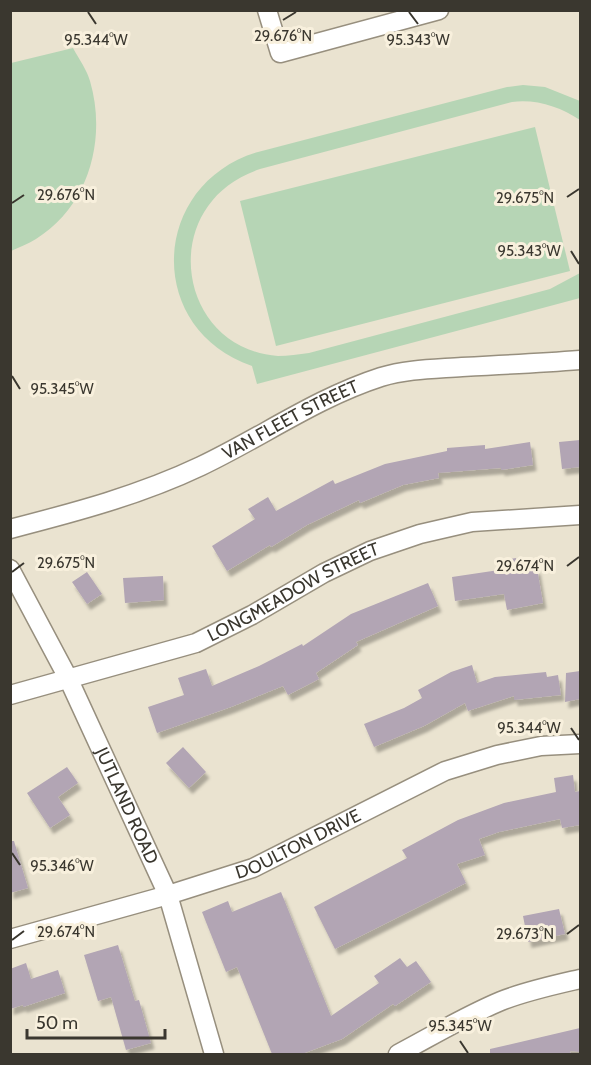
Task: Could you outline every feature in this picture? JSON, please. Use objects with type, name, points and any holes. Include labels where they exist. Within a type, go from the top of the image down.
[{"type":"street","points":[[267,10],[280,54],[439,10]]},
{"type":"street","name":"VAN FLEET STREET","points":[[10,528],[107,504],[156,486],[203,465],[307,407],[348,388],[384,376],[418,370],[580,360]]},
{"type":"street","name":"LONGMEADOW STREET","points":[[10,695],[196,643],[252,615],[324,573],[370,551],[420,534],[472,522],[580,515]]},
{"type":"street","name":"JUTLAND ROAD","points":[[10,569],[68,678],[168,895],[214,1054]]},
{"type":"street","name":"DOULTON DRIVE","points":[[10,939],[168,895],[253,868],[445,771],[497,755],[541,746],[580,744]]},
{"type":"street","points":[[398,1054],[501,1001],[580,979]]},
{"type":"green space","points":[[73,48],[89,77],[95,103],[94,148],[89,169],[81,190],[69,209],[54,225],[36,239],[11,251],[11,63]]},
{"type":"green space","points":[[523,85],[545,87],[580,101],[580,120],[548,105],[512,102],[260,169],[227,186],[204,211],[193,241],[191,272],[200,302],[217,328],[243,347],[278,356],[309,353],[550,289],[580,273],[580,298],[257,384],[252,366],[217,347],[192,321],[178,290],[174,257],[180,224],[196,194],[222,169],[258,152],[507,87]]},
{"type":"green space","points":[[535,127],[570,271],[276,346],[240,201]]},
{"type":"building","points":[[580,440],[580,467],[562,469],[559,442]]},
{"type":"building","points":[[530,442],[533,465],[501,470],[501,468],[438,473],[439,478],[403,485],[360,503],[359,500],[307,525],[227,571],[212,546],[255,519],[248,509],[268,497],[276,511],[333,480],[335,484],[385,464],[447,451],[447,448],[485,445],[485,449]]},
{"type":"building","points":[[516,558],[518,571],[537,568],[543,603],[507,610],[504,594],[455,601],[452,577],[499,570],[498,561]]},
{"type":"building","points":[[87,572],[102,594],[87,604],[72,582]]},
{"type":"building","points":[[163,576],[164,600],[125,603],[123,578]]},
{"type":"building","points":[[428,583],[438,606],[356,642],[358,645],[316,673],[319,679],[288,695],[283,686],[157,733],[148,707],[184,695],[178,678],[206,669],[212,686],[302,644],[303,646],[351,614]]},
{"type":"building","points":[[472,665],[477,683],[495,677],[546,672],[547,677],[558,675],[561,695],[514,700],[514,696],[468,711],[465,703],[424,726],[374,747],[364,724],[404,708],[422,698],[418,690],[451,672]]},
{"type":"building","points":[[580,671],[580,699],[565,702],[566,673]]},
{"type":"building","points":[[183,747],[206,772],[189,788],[166,763]]},
{"type":"building","points":[[67,767],[78,783],[58,797],[70,815],[50,828],[27,793]]},
{"type":"building","points":[[573,775],[575,792],[580,791],[580,825],[562,828],[560,819],[499,832],[479,839],[485,855],[457,864],[466,883],[335,949],[314,907],[407,858],[402,850],[458,820],[504,803],[556,792],[554,778]]},
{"type":"building","points":[[10,841],[14,841],[28,888],[10,893]]},
{"type":"building","points":[[281,892],[331,1016],[379,983],[374,976],[400,958],[407,967],[416,961],[431,982],[395,1006],[393,1004],[342,1039],[302,1054],[272,1054],[237,967],[226,972],[202,912],[228,901],[232,912]]},
{"type":"building","points":[[559,909],[565,934],[528,942],[523,916]]},
{"type":"building","points":[[118,945],[135,1001],[139,1000],[151,1043],[126,1050],[111,997],[98,1001],[84,955]]},
{"type":"building","points":[[26,963],[31,979],[58,970],[65,993],[10,1009],[10,969]]},
{"type":"building","points":[[580,1028],[580,1052],[490,1054],[490,1049]]}]
